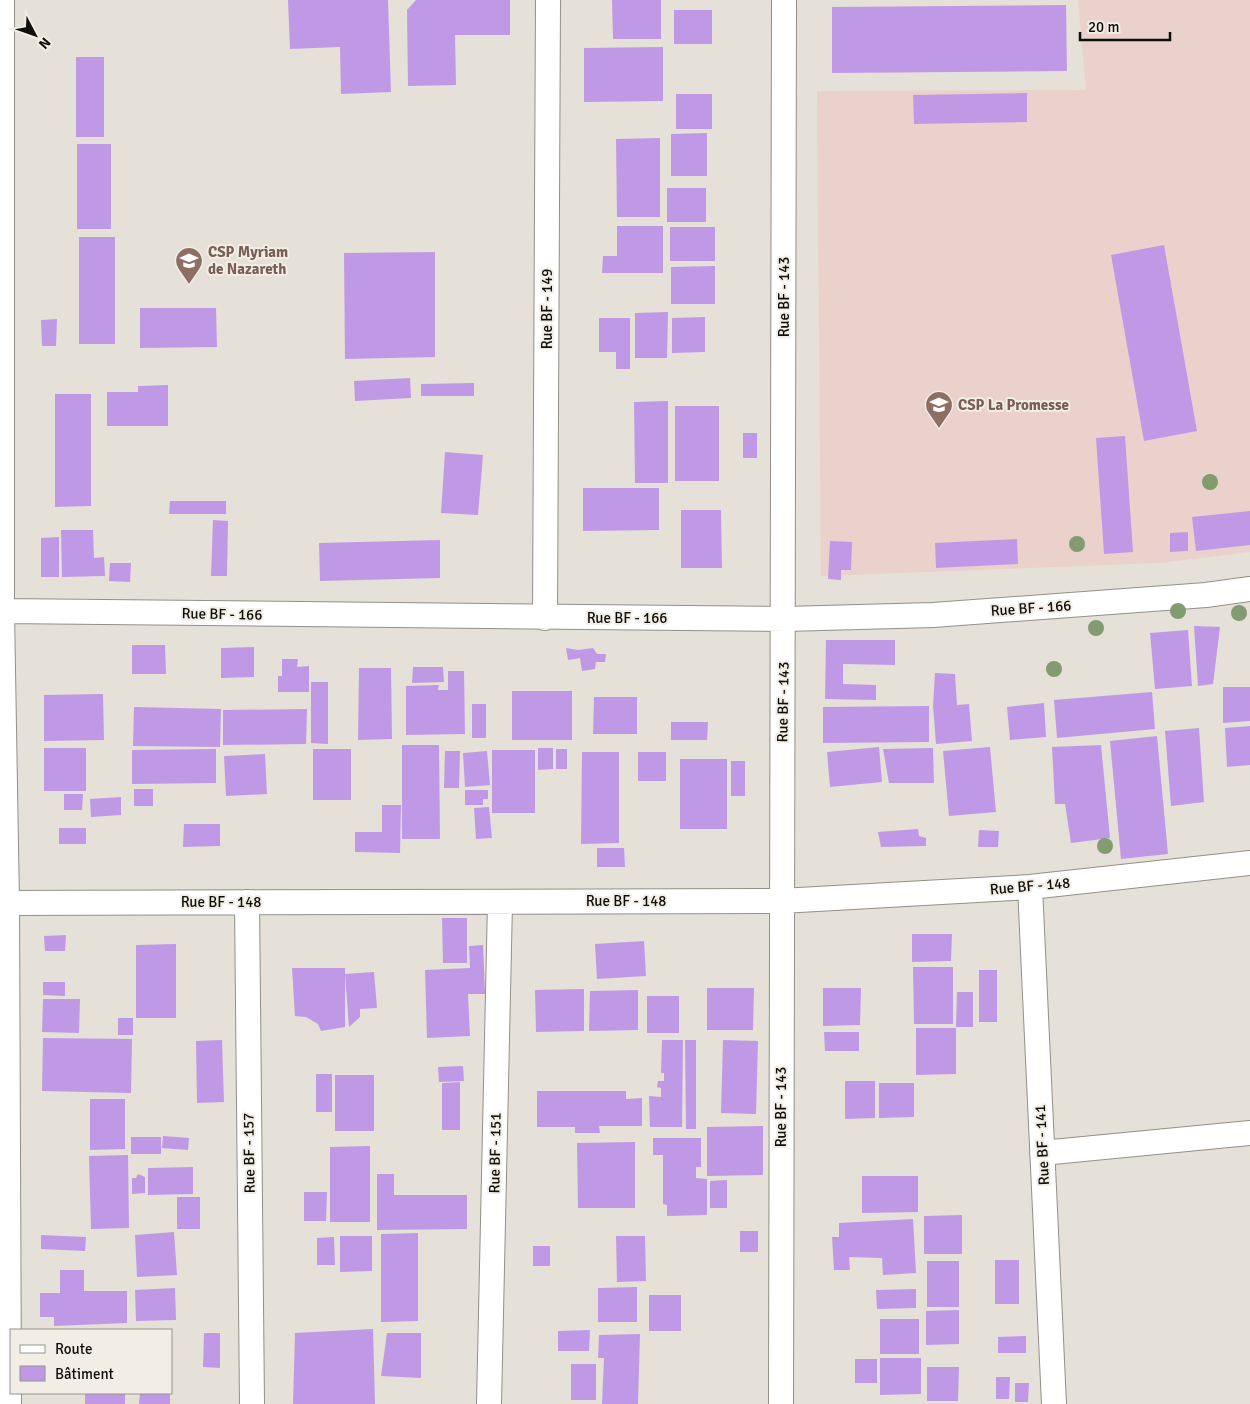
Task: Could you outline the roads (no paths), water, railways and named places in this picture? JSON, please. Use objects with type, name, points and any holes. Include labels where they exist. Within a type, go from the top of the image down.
[{"type":"street","points":[[2,0],[3,902],[9,1404]]},
{"type":"street","name":"Rue BF - 149","points":[[545,618],[548,0]]},
{"type":"street","name":"Rue BF - 143","points":[[781,1404],[780,901],[784,619],[784,0]]},
{"type":"street","name":"Rue BF - 166","points":[[2,611],[784,619],[943,614],[1206,595],[1250,589]]},
{"type":"street","name":"Rue BF - 148","points":[[3,902],[780,901],[1030,887],[1250,863]]},
{"type":"street","name":"Rue BF - 141","points":[[1030,887],[1054,1404]]},
{"type":"street","name":"Rue BF - 157","points":[[246,902],[252,1404]]},
{"type":"street","name":"Rue BF - 151","points":[[489,1404],[500,902]]},
{"type":"street","points":[[1042,1153],[1250,1133]]},
{"type":"place","name":"CSP Myriam de Nazareth","points":[[189,285]]},
{"type":"place","name":"CSP La Promesse","points":[[939,429]]}]
